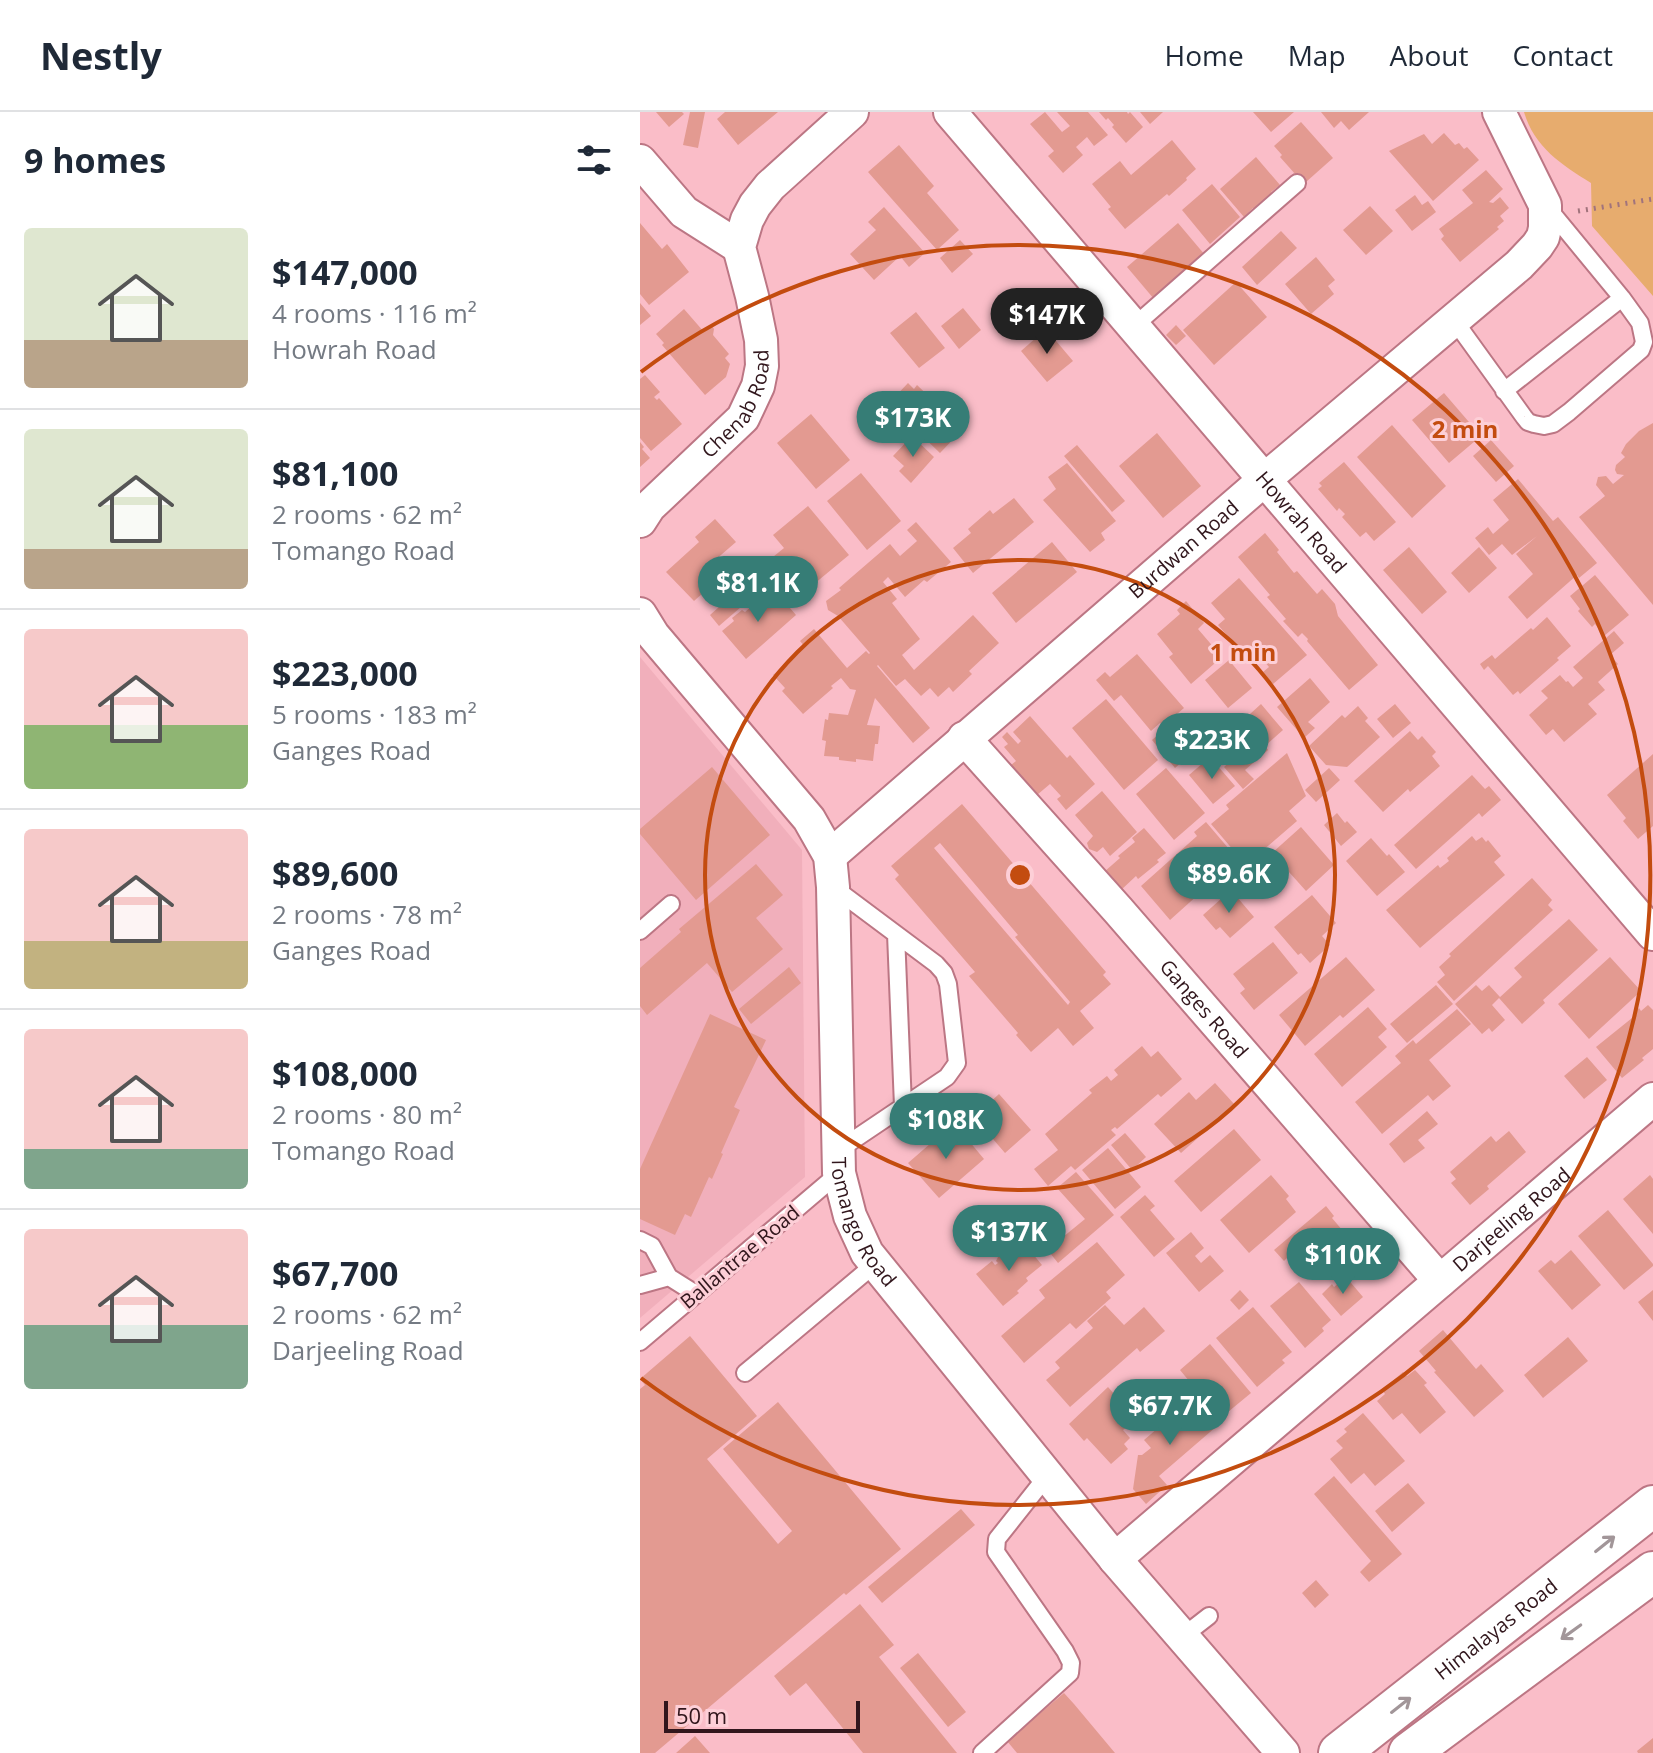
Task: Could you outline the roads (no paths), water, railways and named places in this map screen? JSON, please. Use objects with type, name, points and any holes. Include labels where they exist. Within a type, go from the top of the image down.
[{"type":"street","points":[[640,161],[684,212],[739,247],[751,213],[770,186],[852,112]]},
{"type":"street","name":"Howrah Road","points":[[950,112],[1653,934]]},
{"type":"street","points":[[1499,112],[1545,205]]},
{"type":"street","name":"Burdwan Road","points":[[831,872],[964,738],[1519,265],[1537,246],[1545,228],[1545,205]]},
{"type":"street","name":"Chenab Road","points":[[640,521],[649,507],[743,418],[758,386],[762,366],[761,340],[739,247]]},
{"type":"street","name":"Tomango Road","points":[[640,614],[653,635],[809,819],[831,872],[839,1161],[850,1216],[867,1253],[1115,1559],[1283,1753]]},
{"type":"street","name":"Ganges Road","points":[[964,738],[1118,910],[1440,1281]]},
{"type":"street","name":"Darjeeling Road","points":[[1115,1559],[1653,1099]]},
{"type":"street","name":"Himalayas Road","points":[[1339,1753],[1653,1506]]},
{"type":"street","points":[[1409,1753],[1653,1572]]},
{"type":"lane","points":[[1133,327],[1297,183]]},
{"type":"lane","points":[[1454,320],[1528,422],[1544,426],[1553,424],[1569,412],[1638,354],[1643,347],[1644,336],[1640,323],[1545,205]]},
{"type":"lane","points":[[1504,391],[1622,298]]},
{"type":"lane","points":[[831,872],[896,934],[903,1106]]},
{"type":"lane","points":[[640,931],[671,904]]},
{"type":"lane","name":"Ballantrae Road","points":[[640,1342],[839,1161],[903,1106],[947,1077],[957,1063],[944,973],[896,934]]},
{"type":"lane","points":[[640,1240],[652,1246],[669,1277],[696,1294]]},
{"type":"lane","points":[[745,1373],[875,1264]]},
{"type":"lane","points":[[640,1285],[669,1277]]},
{"type":"lane","points":[[982,1753],[1070,1673],[1071,1663],[1065,1651],[996,1552],[997,1539],[1047,1476]]},
{"type":"lane","points":[[1182,1637],[1209,1616]]}]
